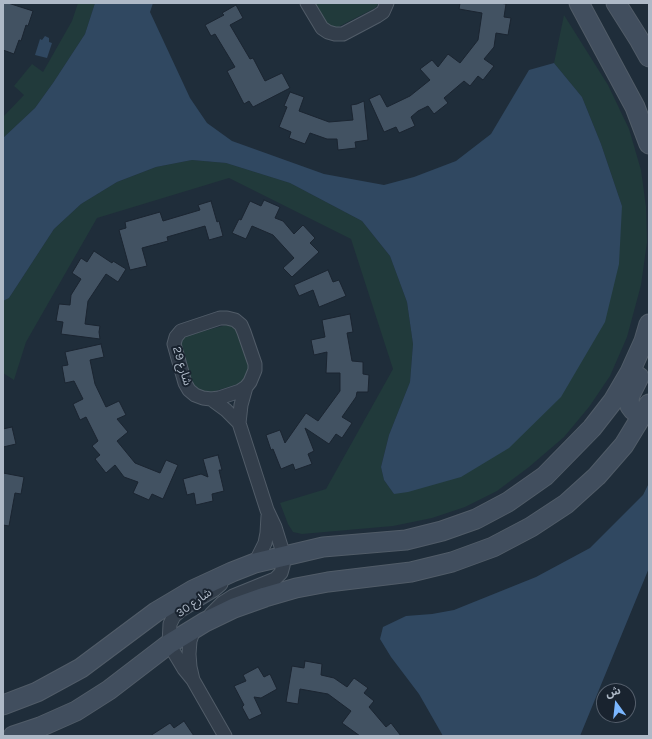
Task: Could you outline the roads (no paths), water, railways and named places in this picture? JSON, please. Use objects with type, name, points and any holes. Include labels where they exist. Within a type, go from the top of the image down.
[{"type":"street","points":[[307,3],[322,28],[335,34],[343,34],[377,16],[383,12],[387,3]]},
{"type":"street","points":[[579,3],[635,106],[649,144]]},
{"type":"street","points":[[616,3],[649,57]]},
{"type":"street","name":"شارع 29","points":[[239,423],[226,410],[211,399],[195,395],[189,390],[185,383],[174,344],[176,337],[181,331],[220,318],[235,320],[241,325],[255,364],[255,370],[246,387],[241,405],[239,423],[267,510],[276,530],[284,556]]},
{"type":"street","points":[[646,332],[645,352],[642,368],[637,384],[630,394],[629,400],[630,406],[638,413],[646,409]]},
{"type":"street","points":[[3,705],[37,692],[81,668],[156,612],[193,590],[232,572],[255,563],[323,547],[406,540],[442,532],[476,519],[508,502],[545,476],[592,428],[613,401],[630,372],[646,332]]},
{"type":"street","points":[[211,399],[233,393],[246,387]]},
{"type":"street","points":[[13,736],[40,727],[76,711],[109,690],[168,644],[199,625],[253,601],[296,588],[328,582],[411,572],[452,562],[493,547],[531,527],[566,504],[586,486],[597,476],[624,445],[646,409]]},
{"type":"street","name":"شارع 29","points":[[255,563],[261,554],[267,533],[267,510]]},
{"type":"street","points":[[199,625],[222,603],[233,596],[275,578],[280,573],[283,566],[284,556]]},
{"type":"street","name":"شارع 30","points":[[225,736],[193,680],[168,644],[170,624],[174,616],[214,590],[232,572]]},
{"type":"street","name":"شارع 30","points":[[193,680],[190,667],[190,641],[199,625]]},
{"type":"water","points":[[95,3],[153,3],[150,12],[190,98],[207,123],[232,141],[324,174],[384,185],[414,177],[456,161],[491,134],[529,70],[554,63],[582,97],[601,144],[622,206],[619,264],[605,322],[561,397],[509,448],[461,477],[408,492],[394,494],[384,480],[381,467],[389,435],[410,382],[413,344],[407,302],[390,256],[362,221],[290,183],[226,163],[192,160],[156,167],[117,182],[81,204],[54,229],[9,298],[3,301],[3,138],[35,108],[53,83],[85,34]]},
{"type":"water","points":[[45,36],[49,38],[49,42],[52,43],[47,58],[35,55],[40,39],[42,40]]},
{"type":"water","points":[[649,483],[649,568],[602,683],[596,683],[596,697],[580,736],[443,736],[419,694],[391,657],[380,639],[383,627],[406,616],[432,614],[454,610],[536,577],[590,548],[643,495]]}]
